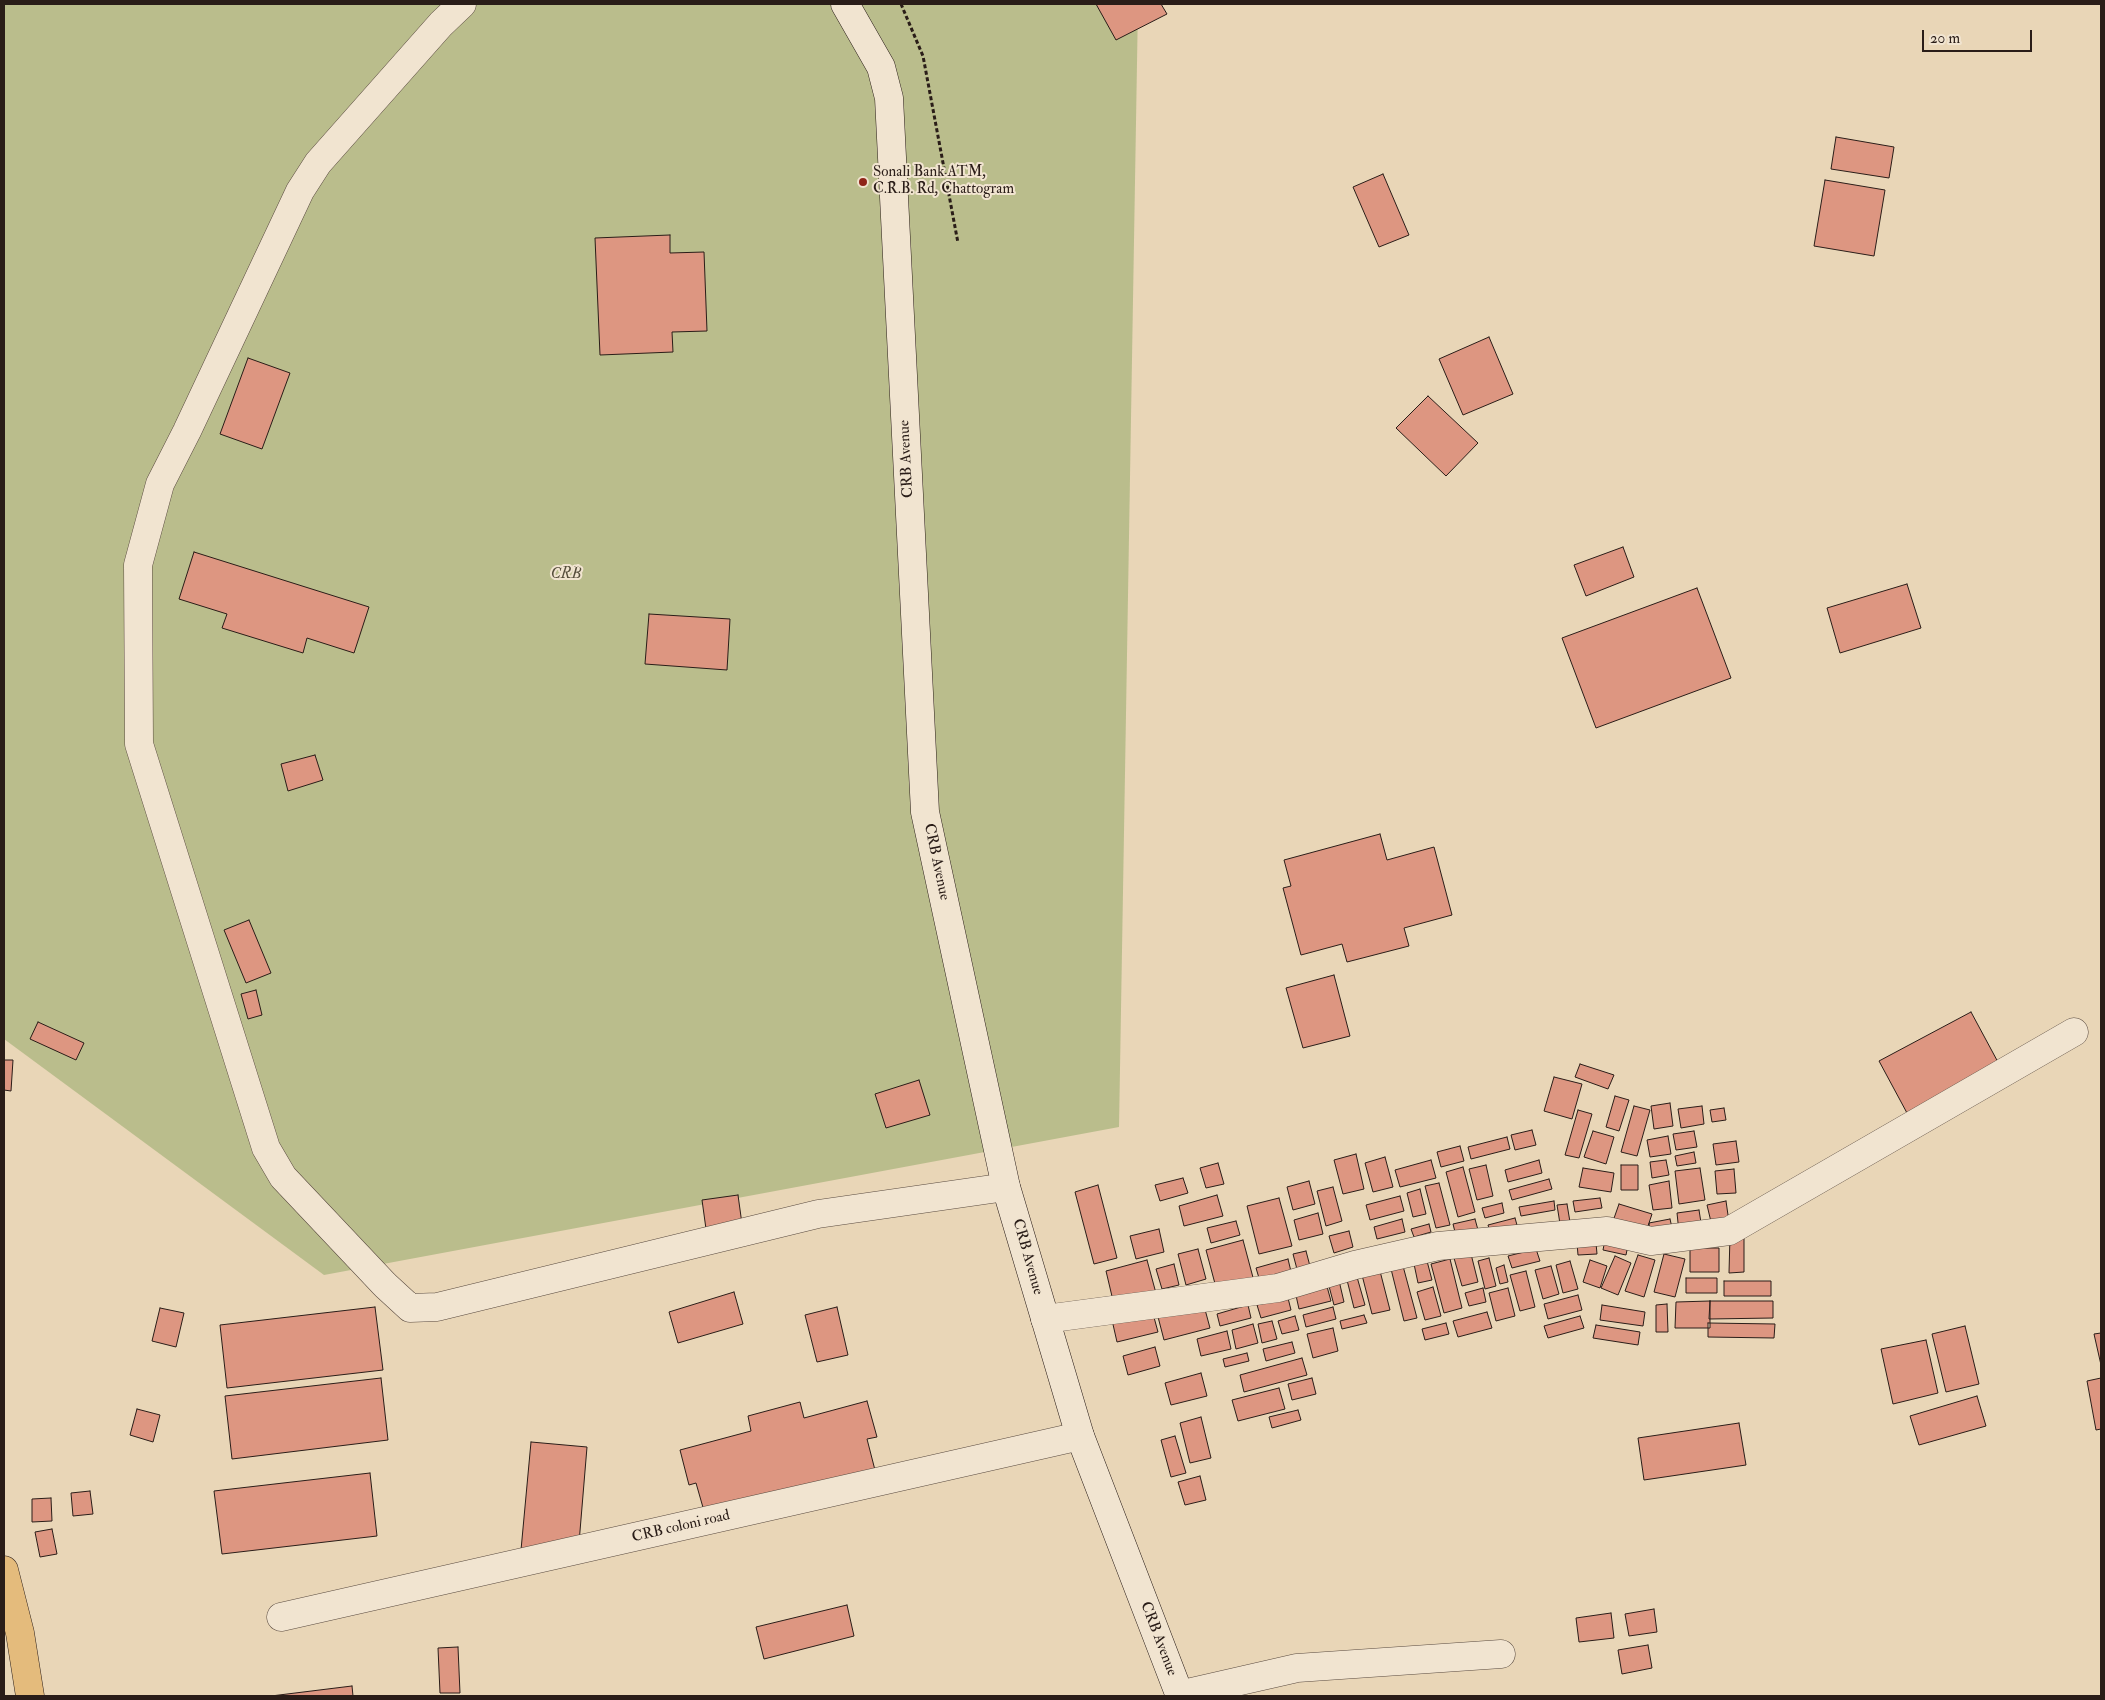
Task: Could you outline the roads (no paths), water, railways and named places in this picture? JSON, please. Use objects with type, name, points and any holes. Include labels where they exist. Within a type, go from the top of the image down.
[{"type":"main road","points":[[4,1570],[20,1633],[30,1696]]},
{"type":"street","points":[[462,4],[441,24],[318,163],[300,191],[187,431],[160,484],[138,565],[139,744],[266,1148],[284,1177],[385,1285],[410,1308],[437,1307],[818,1214],[1006,1187]]},
{"type":"street","name":"CRB Avenue","points":[[845,4],[881,67],[889,98],[925,812],[1006,1187],[1080,1436],[1180,1696]]},
{"type":"street","points":[[1045,1319],[1278,1288],[1355,1265],[1438,1246],[1607,1232],[1651,1240],[1729,1231],[2074,1032]]},
{"type":"street","name":"CRB coloni road","points":[[281,1617],[1080,1436]]},
{"type":"street","points":[[1180,1696],[1296,1668],[1501,1654]]},
{"type":"place","name":"Sonali Bank ATM, C.R.B. Rd, Chattogram","points":[[863,182]]},
{"type":"park label","name":"CRB","points":[[566,575]]}]
